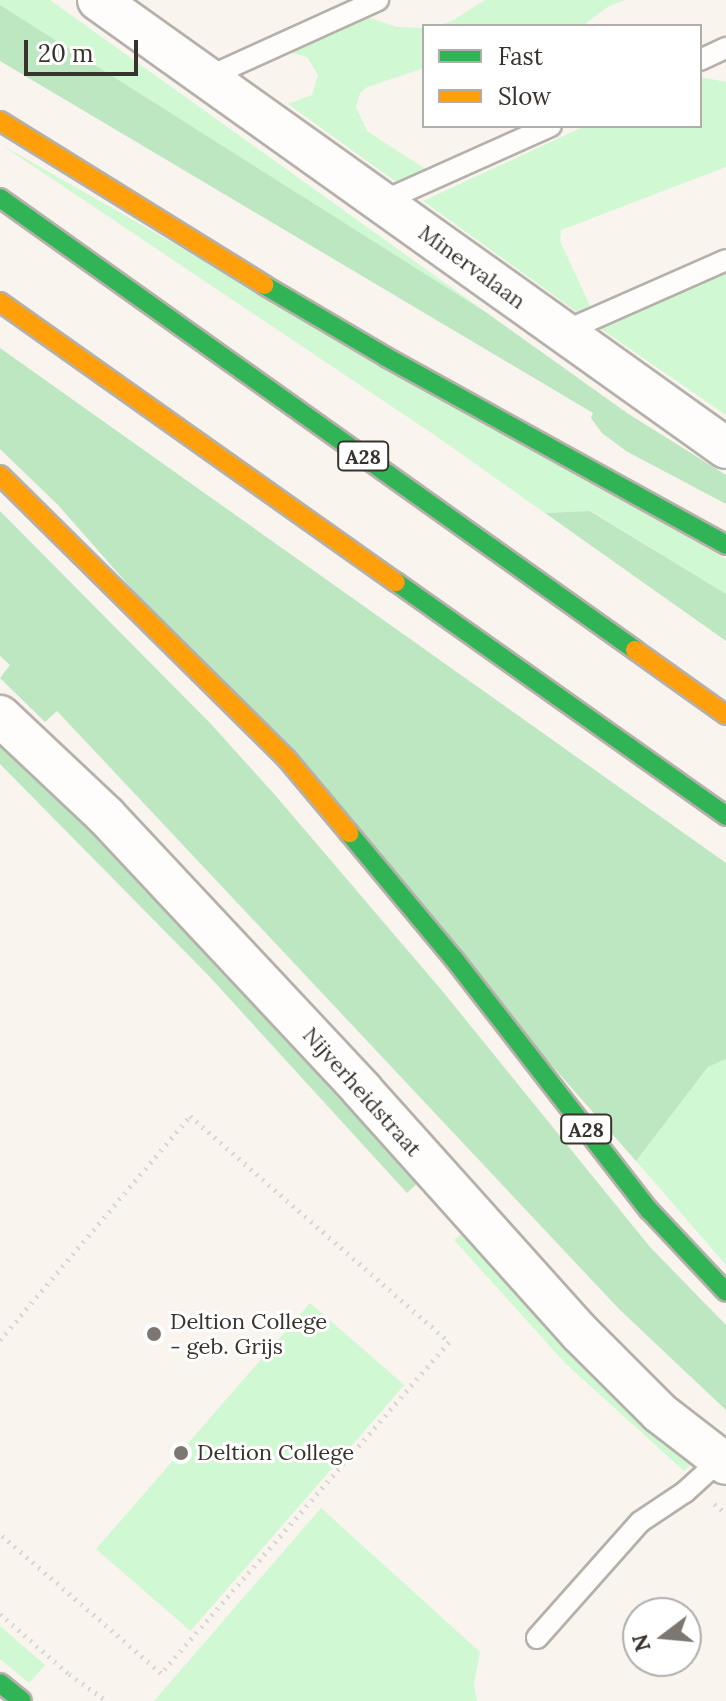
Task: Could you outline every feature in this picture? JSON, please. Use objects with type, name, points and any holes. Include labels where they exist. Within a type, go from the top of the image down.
[{"type":"main road","points":[[0,121],[151,218],[386,357],[726,545]]},
{"type":"main road","name":"A28","points":[[0,198],[726,715]]},
{"type":"main road","points":[[0,302],[726,816]]},
{"type":"main road","name":"A28","points":[[0,475],[287,759],[454,959],[649,1210],[726,1292]]},
{"type":"main road","points":[[0,1683],[22,1701]]},
{"type":"street","name":"Minervalaan","points":[[98,0],[726,448]]},
{"type":"street","name":"Nijverheidstraat","points":[[0,716],[106,816],[362,1090],[580,1333],[660,1413],[723,1462]]},
{"type":"lane","points":[[206,78],[378,0]]},
{"type":"lane","points":[[702,59],[726,48]]},
{"type":"lane","points":[[381,202],[547,128]]},
{"type":"lane","points":[[563,332],[726,260]]},
{"type":"lane","points":[[537,1638],[640,1522],[723,1462]]},
{"type":"path","points":[[0,1340],[190,1116],[449,1342],[161,1673],[0,1534]]},
{"type":"path","points":[[0,1614],[69,1674],[107,1701]]},
{"type":"green space","points":[[0,0],[50,0],[487,313],[0,5]]},
{"type":"green space","points":[[485,0],[625,0],[609,6],[585,24],[443,24]]},
{"type":"green space","points":[[0,5],[487,313],[627,413],[726,475],[726,504],[626,451],[602,433],[591,418],[593,413],[0,61]]},
{"type":"green space","points":[[367,17],[397,27],[422,28],[422,69],[367,87],[360,93],[356,107],[367,131],[427,170],[429,175],[403,187],[288,104],[312,95],[318,75],[307,57],[290,52]]},
{"type":"green space","points":[[702,77],[726,82],[726,167],[561,230],[560,241],[592,310],[581,315],[423,201],[581,128],[702,128]]},
{"type":"green space","points":[[0,144],[726,559],[726,594],[591,511],[545,513],[433,434]]},
{"type":"green space","points":[[726,272],[726,415],[601,329]]},
{"type":"green space","points":[[0,348],[726,863],[726,1059],[708,1067],[636,1161],[58,505],[0,449]]},
{"type":"green space","points":[[0,511],[210,723],[275,795],[444,993],[650,1247],[726,1325],[726,1410],[619,1309],[57,711],[45,722],[0,678],[10,665],[0,656]]},
{"type":"green space","points":[[590,511],[726,594],[726,641],[545,513]]},
{"type":"green space","points":[[0,737],[78,814],[422,1179],[407,1193],[208,975],[0,764]]},
{"type":"green space","points":[[726,1059],[726,1265],[636,1161],[708,1067]]},
{"type":"green space","points":[[467,1229],[696,1459],[684,1471],[565,1363],[454,1240]]},
{"type":"green space","points":[[310,1303],[404,1385],[190,1631],[96,1549]]},
{"type":"green space","points":[[321,1508],[480,1652],[474,1684],[477,1701],[154,1701]]},
{"type":"green space","points":[[0,1626],[45,1665],[29,1683],[0,1659]]},
{"type":"traffic: fast","points":[[0,198],[635,650]]},
{"type":"traffic: fast","points":[[264,285],[386,357],[726,545]]},
{"type":"traffic: fast","points":[[396,582],[726,816]]},
{"type":"traffic: fast","points":[[349,833],[454,959],[649,1210],[726,1292]]},
{"type":"traffic: fast","points":[[0,1683],[22,1701]]},
{"type":"traffic: slow","points":[[0,121],[264,285]]},
{"type":"traffic: slow","points":[[0,302],[396,582]]},
{"type":"traffic: slow","points":[[0,475],[287,759],[349,833]]},
{"type":"traffic: slow","points":[[635,650],[726,715]]},
{"type":"place","name":"Deltion College - geb. Grijs","points":[[154,1334]]},
{"type":"place","name":"Deltion College","points":[[181,1453]]}]
